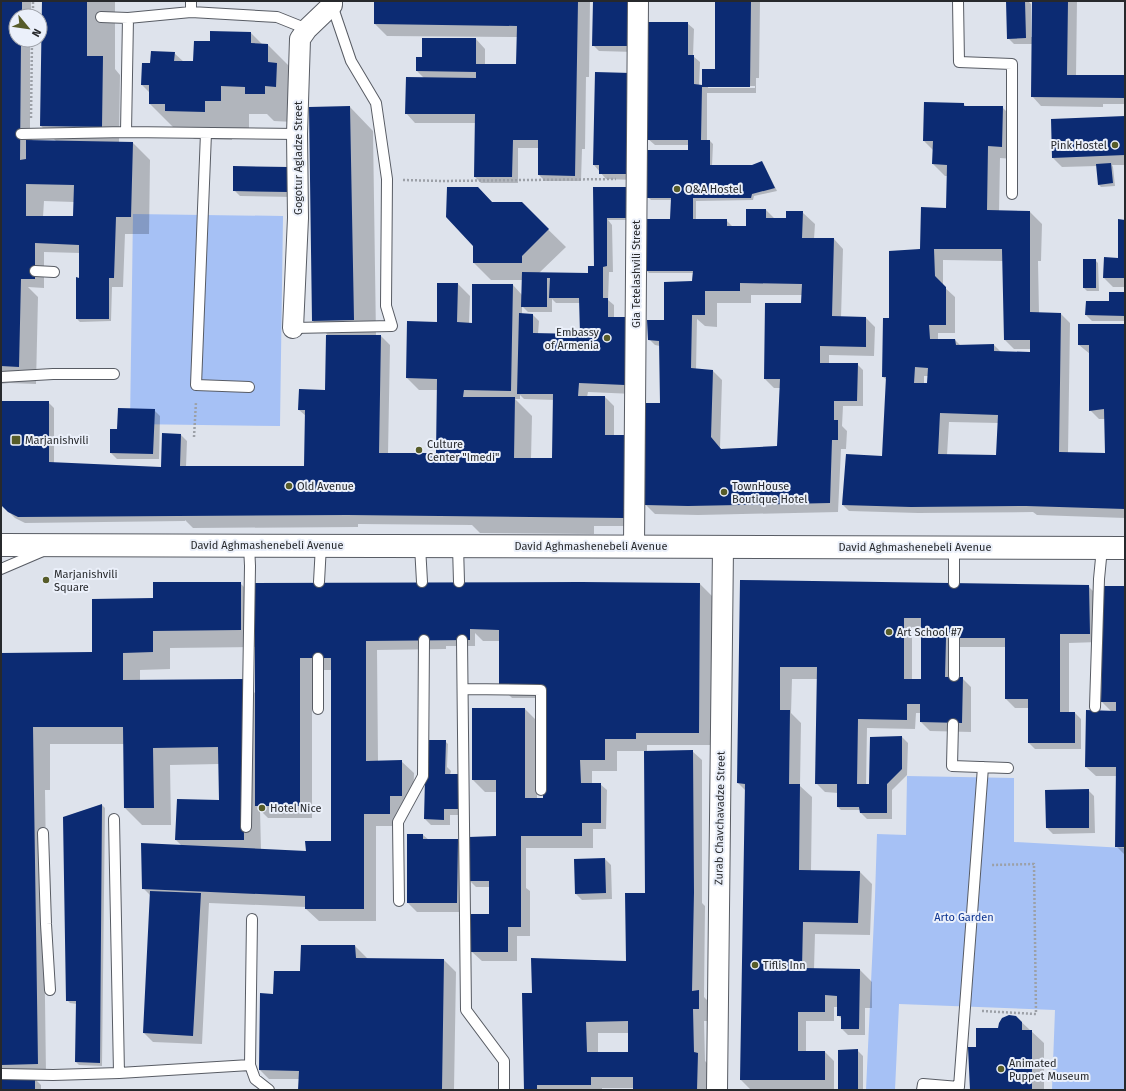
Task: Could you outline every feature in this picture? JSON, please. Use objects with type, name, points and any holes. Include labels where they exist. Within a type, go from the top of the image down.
[{"type":"main road","name":"David Aghmashenebeli Avenue","points":[[1,545],[1125,548]]},
{"type":"street","name":"Gia Tetelashvili Street","points":[[634,546],[638,1]]},
{"type":"street","name":"Gogotur Agladze Street","points":[[293,328],[298,218],[300,39],[307,29],[332,3]]},
{"type":"street","name":"Zurab Chavchavadze Street","points":[[717,1090],[723,547]]},
{"type":"lane","points":[[191,1],[191,12]]},
{"type":"lane","points":[[958,1],[958,62],[1012,64],[1012,194]]},
{"type":"lane","points":[[293,328],[392,326],[385,298],[387,179],[376,103],[351,61],[332,3]]},
{"type":"lane","points":[[101,17],[128,18],[191,12],[277,17],[307,29]]},
{"type":"lane","points":[[126,132],[128,18]]},
{"type":"lane","points":[[26,134],[126,132],[298,134]]},
{"type":"lane","points":[[206,133],[196,385],[248,387]]},
{"type":"lane","points":[[35,271],[54,272]]},
{"type":"lane","points":[[1,376],[114,374]]},
{"type":"lane","name":"David Aghmashenebeli Avenue","points":[[1,569],[56,544]]},
{"type":"lane","points":[[246,826],[250,566],[249,545]]},
{"type":"lane","points":[[319,582],[321,546]]},
{"type":"lane","points":[[420,546],[422,582]]},
{"type":"lane","points":[[458,546],[459,582]]},
{"type":"lane","points":[[954,548],[954,583]]},
{"type":"lane","points":[[1095,707],[1099,579],[1102,548]]},
{"type":"lane","points":[[954,638],[954,676]]},
{"type":"lane","points":[[399,901],[398,822],[423,776],[424,640]]},
{"type":"lane","points":[[462,640],[466,1010],[504,1060],[504,1090]]},
{"type":"lane","points":[[318,658],[318,709]]},
{"type":"lane","points":[[463,690],[541,690],[541,790]]},
{"type":"lane","points":[[953,724],[952,766],[1008,768]]},
{"type":"lane","points":[[922,1090],[923,1084],[959,1087],[983,767]]},
{"type":"lane","points":[[114,819],[119,1073]]},
{"type":"lane","points":[[43,833],[50,990]]},
{"type":"lane","points":[[252,919],[250,1065],[255,1079],[269,1090]]},
{"type":"lane","points":[[35,924],[46,924]]},
{"type":"lane","points":[[1,1074],[53,1075],[119,1073],[250,1065]]},
{"type":"path","points":[[26,134],[31,48]]},
{"type":"path","points":[[387,179],[442,181],[636,179]]},
{"type":"path","points":[[194,437],[196,385]]},
{"type":"path","points":[[965,1010],[1036,1014],[1034,864],[975,865]]},
{"type":"green space","points":[[133,214],[283,216],[280,426],[130,424]]},
{"type":"green space","name":"Arto Garden","points":[[907,776],[1014,778],[1014,842],[1125,848],[1125,1090],[1052,1090],[1055,1010],[899,1004],[895,1090],[866,1090],[877,834],[906,835]]},
{"type":"building","points":[[1,1],[22,1],[22,8],[8,8],[8,48],[21,48],[20,160],[26,159],[26,140],[133,142],[131,217],[116,217],[114,278],[109,278],[109,319],[76,319],[76,277],[79,278],[79,245],[35,243],[35,279],[21,279],[19,367],[1,366]],"holes":[[[26,184],[74,185],[73,216],[26,216]]]},
{"type":"building","points":[[42,1],[87,1],[87,56],[103,56],[102,127],[40,126],[41,48],[48,48],[48,8],[42,8]]},
{"type":"building","points":[[374,1],[578,1],[575,176],[538,175],[538,140],[513,140],[512,177],[474,177],[475,114],[405,114],[406,77],[476,78],[476,72],[416,71],[416,57],[422,57],[422,38],[476,38],[476,64],[516,64],[517,26],[374,24]]},
{"type":"building","points":[[593,1],[630,1],[629,46],[592,46]]},
{"type":"building","points":[[715,1],[751,1],[750,87],[702,87],[701,140],[710,140],[710,165],[752,165],[762,161],[775,188],[752,194],[751,198],[693,198],[693,219],[727,219],[727,226],[746,226],[746,209],[766,209],[766,218],[786,218],[786,211],[803,211],[802,238],[834,238],[832,316],[866,317],[866,347],[820,346],[820,363],[858,363],[857,401],[834,401],[834,420],[838,420],[838,440],[832,440],[830,503],[688,506],[645,505],[645,403],[660,403],[659,341],[648,340],[647,320],[664,320],[664,282],[692,281],[693,271],[645,271],[644,219],[670,219],[671,198],[647,198],[647,150],[688,150],[688,140],[647,140],[648,22],[688,22],[688,55],[694,55],[694,84],[702,85],[702,69],[715,69]],"holes":[[[740,283],[802,284],[801,303],[765,303],[764,379],[780,379],[777,446],[721,449],[711,437],[713,370],[691,368],[692,315],[705,315],[705,291],[740,291]]]},
{"type":"building","points":[[1006,1],[1025,1],[1026,38],[1007,39]]},
{"type":"building","points":[[1032,1],[1068,1],[1067,75],[1125,75],[1125,98],[1031,97]]},
{"type":"building","points":[[210,31],[251,32],[251,43],[268,44],[268,62],[277,63],[276,87],[265,86],[265,94],[245,94],[245,87],[221,86],[221,101],[205,101],[205,112],[165,111],[165,104],[149,104],[149,85],[141,85],[142,63],[150,63],[151,51],[175,52],[174,61],[193,61],[194,41],[210,41]]},
{"type":"building","points":[[595,72],[631,73],[629,174],[599,174],[599,165],[593,165]]},
{"type":"building","points":[[924,102],[964,103],[964,106],[1003,106],[1002,147],[988,146],[987,210],[1030,211],[1030,312],[1061,313],[1059,452],[1105,453],[1104,409],[1089,411],[1089,345],[1078,345],[1078,324],[1124,324],[1125,509],[1026,506],[911,507],[842,505],[846,454],[882,456],[886,377],[882,377],[883,318],[889,318],[889,251],[920,249],[921,207],[946,208],[947,165],[932,164],[933,141],[923,141]],"holes":[[[934,249],[1002,249],[1004,340],[1030,340],[1030,352],[994,351],[994,344],[956,345],[955,339],[930,339],[929,325],[946,325],[946,287],[935,276]],[[915,367],[928,368],[927,383],[914,383]],[[940,413],[998,415],[996,455],[938,454]]]},
{"type":"building","points":[[350,106],[354,320],[312,321],[309,107]]},
{"type":"building","points":[[1125,116],[1125,155],[1052,158],[1051,119]]},
{"type":"building","points":[[1111,163],[1113,183],[1098,185],[1096,164]]},
{"type":"building","points":[[233,166],[288,167],[288,192],[233,191]]},
{"type":"building","points":[[447,187],[478,187],[492,202],[522,202],[549,229],[522,256],[522,263],[473,263],[473,246],[446,217]]},
{"type":"building","points":[[593,187],[633,187],[633,218],[607,218],[607,266],[603,267],[603,298],[608,298],[608,317],[627,317],[625,385],[579,383],[578,396],[605,396],[605,435],[625,435],[624,518],[347,515],[18,517],[8,512],[1,505],[1,401],[49,401],[49,462],[161,467],[162,433],[181,434],[180,466],[304,466],[305,410],[298,410],[299,389],[325,390],[326,335],[381,335],[379,453],[436,453],[437,379],[406,378],[407,321],[437,322],[437,283],[458,283],[457,322],[472,323],[472,284],[513,284],[511,391],[464,390],[463,397],[515,397],[514,458],[552,458],[553,394],[517,394],[519,313],[533,314],[533,333],[580,334],[579,298],[549,298],[550,278],[547,278],[547,307],[521,307],[522,272],[588,273],[588,266],[594,266]]},
{"type":"building","points":[[1118,219],[1125,220],[1125,278],[1103,278],[1104,257],[1118,258]]},
{"type":"building","points":[[1083,259],[1096,259],[1096,288],[1083,288]]},
{"type":"building","points":[[1109,292],[1125,292],[1125,316],[1085,315],[1086,301],[1109,301]]},
{"type":"building","points":[[118,408],[155,409],[153,454],[110,453],[110,429],[117,429]]},
{"type":"building","points":[[740,580],[1089,585],[1090,634],[1060,634],[1060,712],[1075,712],[1075,743],[1028,743],[1028,699],[1005,699],[1005,638],[946,638],[945,677],[963,677],[962,723],[920,722],[920,704],[907,704],[907,720],[858,719],[857,784],[869,784],[870,737],[902,736],[902,769],[887,784],[887,813],[860,813],[859,807],[837,807],[837,784],[815,784],[817,667],[780,667],[780,710],[790,710],[789,784],[800,784],[799,870],[860,871],[858,923],[803,922],[802,968],[860,969],[859,1029],[841,1029],[841,1016],[837,1016],[837,996],[825,995],[825,1012],[798,1012],[798,1051],[825,1051],[825,1080],[740,1080],[745,784],[737,783]],"holes":[[[904,618],[921,618],[921,679],[904,679]]]},
{"type":"building","points":[[153,582],[241,582],[241,630],[153,631],[153,652],[123,653],[123,680],[243,679],[244,840],[175,840],[177,799],[219,800],[218,747],[153,748],[154,808],[124,808],[123,727],[33,727],[38,1064],[1,1065],[1,653],[92,652],[92,599],[153,598]]},
{"type":"building","points":[[255,583],[700,583],[699,733],[636,733],[636,739],[605,739],[605,760],[580,760],[581,783],[601,783],[601,823],[582,823],[582,836],[521,836],[521,927],[508,927],[508,952],[471,952],[471,914],[489,914],[489,881],[469,881],[469,837],[496,836],[496,780],[472,780],[472,708],[525,708],[525,798],[543,798],[543,686],[499,686],[499,630],[470,629],[470,640],[366,641],[366,761],[402,760],[402,796],[390,796],[390,814],[364,814],[364,909],[305,909],[305,896],[142,889],[141,843],[306,851],[305,841],[331,841],[331,658],[300,658],[300,806],[255,806]]},
{"type":"building","points":[[1103,586],[1125,586],[1125,847],[1115,847],[1116,767],[1085,767],[1086,710],[1116,711],[1116,702],[1101,702]]},
{"type":"building","points":[[426,740],[446,740],[445,774],[462,774],[461,809],[444,809],[444,820],[424,819]]},
{"type":"building","points":[[693,750],[694,892],[692,991],[699,990],[699,1009],[693,1009],[694,1052],[698,1053],[697,1090],[633,1090],[633,1077],[591,1077],[591,1085],[537,1085],[537,1090],[524,1090],[522,993],[532,993],[531,958],[626,961],[625,893],[645,893],[644,751]],"holes":[[[628,1021],[628,1052],[587,1052],[586,1022]]]},
{"type":"building","points":[[1089,789],[1089,828],[1046,828],[1045,790]]},
{"type":"building","points":[[102,804],[100,1063],[75,1062],[76,1001],[66,1001],[63,817]]},
{"type":"building","points":[[407,834],[423,834],[423,839],[458,839],[457,903],[407,903]]},
{"type":"building","points":[[605,858],[606,893],[575,894],[574,859]]},
{"type":"building","points":[[150,891],[201,893],[193,1036],[143,1033]]},
{"type":"building","points":[[301,945],[355,945],[356,958],[444,959],[442,1090],[298,1090],[299,1071],[259,1070],[260,993],[273,994],[274,971],[300,971]]},
{"type":"building","name":"Animated Puppet Museum","points":[[1009,1015],[1016,1016],[1022,1022],[1022,1030],[1032,1030],[1032,1090],[970,1090],[968,1047],[976,1047],[976,1028],[998,1028],[1002,1018]]},
{"type":"building","points":[[858,1049],[858,1090],[838,1090],[838,1050]]},
{"type":"building","points":[[1,1078],[35,1078],[35,1090],[1,1090]]},
{"type":"place","name":"Pink Hostel","points":[[1115,145]]},
{"type":"place","name":"O&A Hostel","points":[[677,189]]},
{"type":"place","name":"Embassy of Armenia","points":[[607,338]]},
{"type":"place","name":"Marjanishvili","points":[[16,440]]},
{"type":"place","name":"Culture Center \"Imedi\"","points":[[419,450]]},
{"type":"place","name":"Old Avenue","points":[[289,486]]},
{"type":"place","name":"TownHouse Boutique Hotel","points":[[724,492]]},
{"type":"place","name":"Marjanishvili Square","points":[[46,580]]},
{"type":"place","name":"Art School #7","points":[[889,632]]},
{"type":"place","name":"Hotel Nice","points":[[262,808]]},
{"type":"place","name":"Tiflis Inn","points":[[755,965]]},
{"type":"place","name":"Animated Puppet Museum","points":[[1001,1069]]}]
